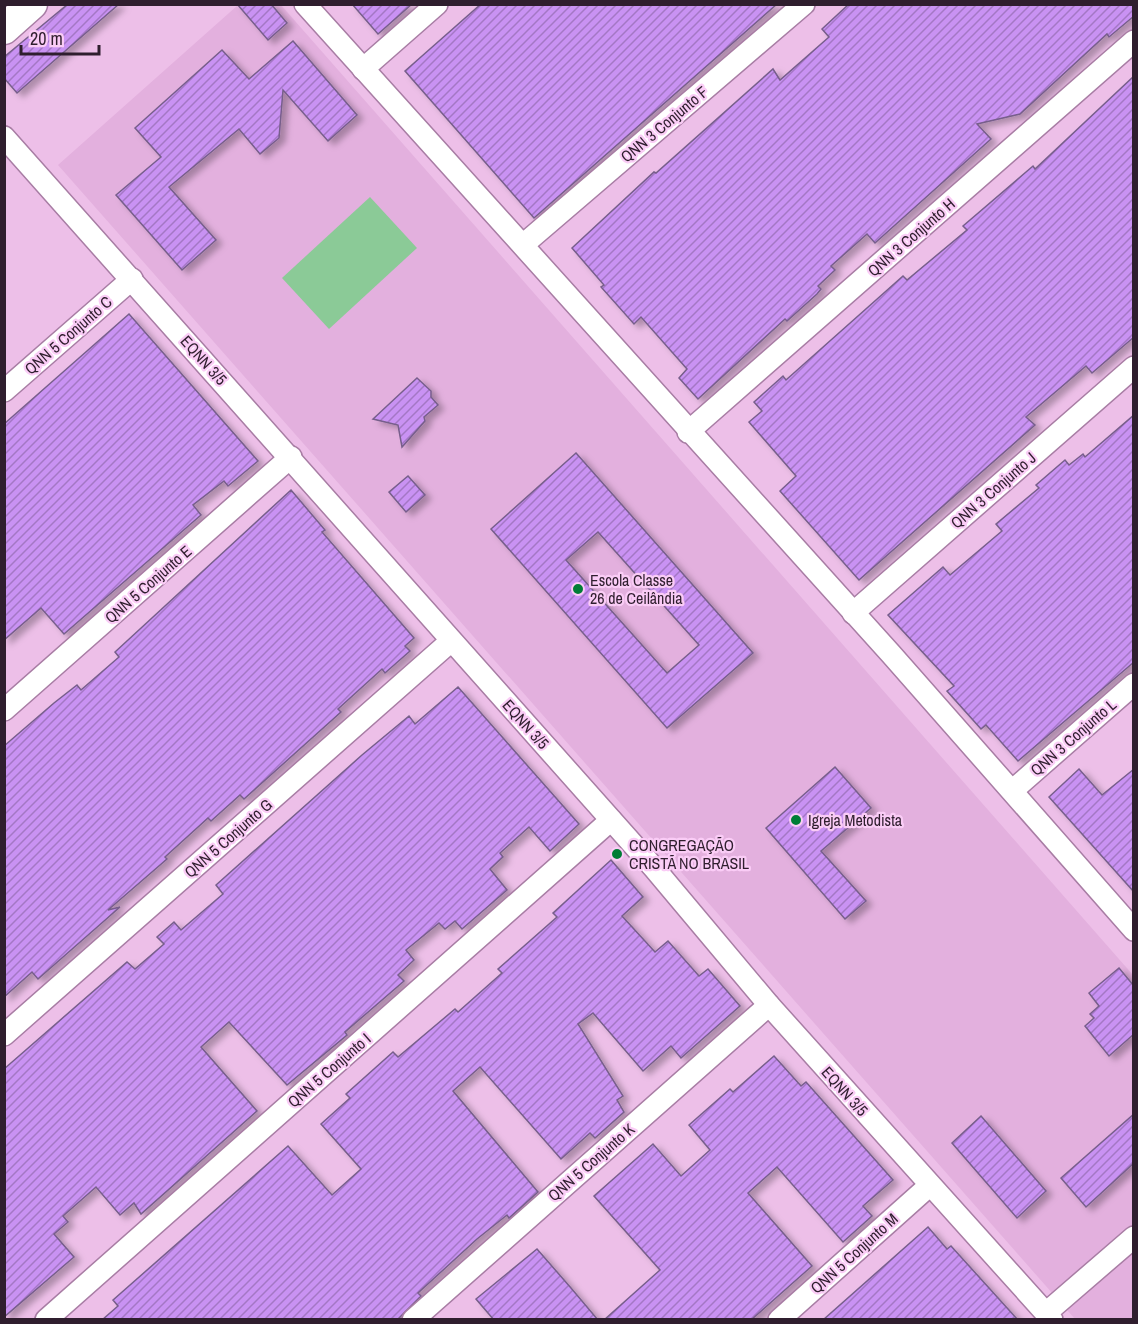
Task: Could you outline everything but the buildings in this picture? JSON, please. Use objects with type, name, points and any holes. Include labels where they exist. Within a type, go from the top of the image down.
[{"type":"main road","points":[[4,29],[32,4]]},
{"type":"street","points":[[305,4],[524,244],[688,432],[1013,790],[1134,930]]},
{"type":"street","points":[[363,69],[436,4]]},
{"type":"street","name":"QNN 3 Conjunto F","points":[[524,244],[804,4]]},
{"type":"street","name":"QNN 3 Conjunto H","points":[[688,432],[1134,41]]},
{"type":"street","name":"EQNN 3/5","points":[[4,137],[612,820],[769,1005],[929,1186],[1049,1316],[1134,1236]]},
{"type":"street","name":"QNN 5 Conjunto C","points":[[4,391],[132,279]]},
{"type":"street","name":"QNN 3 Conjunto J","points":[[853,613],[1134,367]]},
{"type":"street","name":"QNN 5 Conjunto E","points":[[4,710],[291,457]]},
{"type":"street","name":"QNN 5 Conjunto G","points":[[4,1035],[451,641]]},
{"type":"street","name":"QNN 3 Conjunto L","points":[[1013,790],[1134,684]]},
{"type":"street","name":"QNN 5 Conjunto I","points":[[46,1320],[612,820]]},
{"type":"street","name":"QNN 5 Conjunto K","points":[[413,1320],[769,1005]]},
{"type":"street","name":"QNN 5 Conjunto M","points":[[779,1320],[929,1186]]},
{"type":"shaded area","points":[[238,5],[281,5],[1133,975],[1133,1319],[1075,1319],[58,165]]},
{"type":"green space","points":[[370,197],[417,248],[329,329],[282,278]]},
{"type":"place","name":"Escola Classe 26 de Ceilândia","points":[[578,589]]},
{"type":"place","name":"Igreja Metodista","points":[[796,820]]},
{"type":"place","name":"CONGREGAÇÃO CRISTÃ NO BRASIL","points":[[617,854]]}]
